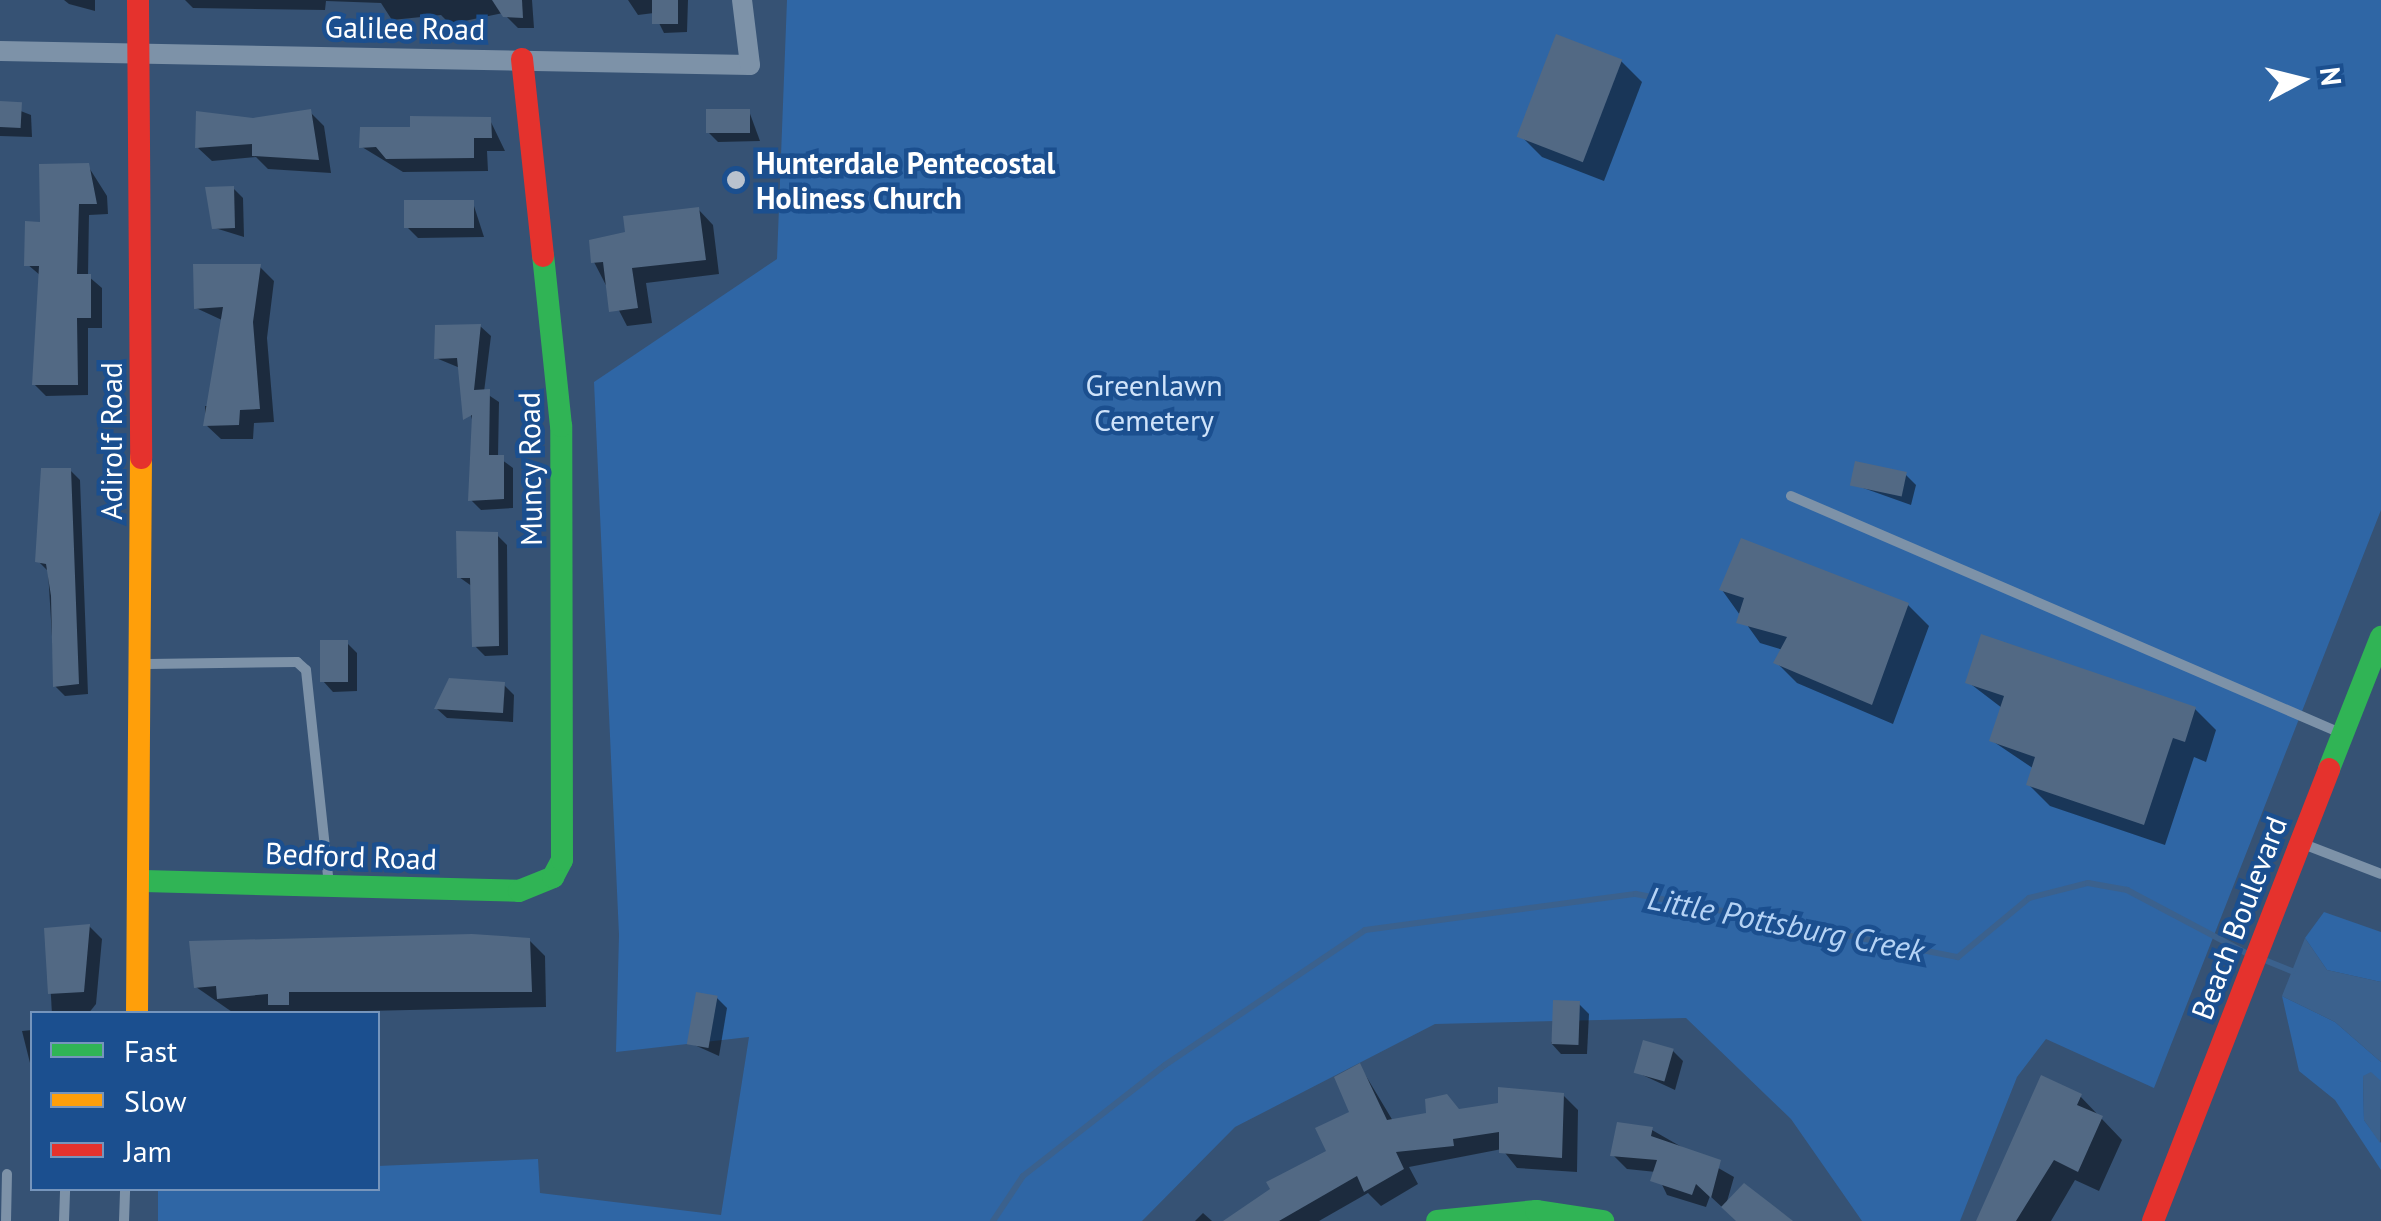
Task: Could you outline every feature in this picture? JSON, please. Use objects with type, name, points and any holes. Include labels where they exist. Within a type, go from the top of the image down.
[{"type":"main road","name":"Adirolf Road","points":[[137,1011],[144,881],[138,0]]},
{"type":"main road","name":"Muncy Road","points":[[522,59],[562,426],[564,840],[553,878]]},
{"type":"main road","name":"Beach Boulevard","points":[[2153,1221],[2381,637]]},
{"type":"main road","name":"Bedford Road","points":[[144,881],[519,891],[553,878]]},
{"type":"main road","points":[[1437,1221],[1536,1212],[1603,1221]]},
{"type":"street","name":"Galilee Road","points":[[0,51],[750,65],[742,0]]},
{"type":"lane","points":[[1791,496],[2343,734]]},
{"type":"lane","points":[[141,664],[297,662],[306,670],[329,886]]},
{"type":"lane","points":[[2300,843],[2381,874]]},
{"type":"lane","points":[[6,1174],[6,1221]]},
{"type":"lane","points":[[64,1221],[65,1191]]},
{"type":"lane","points":[[124,1221],[125,1191]]},
{"type":"green space","name":"Greenlawn Cemetery","points":[[787,0],[2381,0],[2381,510],[2154,1088],[2046,1039],[2017,1077],[1960,1221],[1862,1221],[1791,1119],[1686,1018],[1435,1024],[1235,1127],[1142,1221],[158,1221],[158,1191],[380,1191],[380,1166],[538,1159],[540,1193],[721,1215],[749,1037],[616,1052],[619,935],[594,382],[777,259]]},
{"type":"green space","points":[[2324,912],[2381,932],[2381,982],[2327,970],[2305,938]]},
{"type":"green space","points":[[2282,996],[2335,1022],[2381,1062],[2381,1081],[2363,1077],[2364,1120],[2381,1143],[2381,1170],[2335,1100],[2299,1071]]},
{"type":"shaded area","points":[[2305,938],[2327,970],[2381,982],[2381,1062],[2335,1022],[2282,996]]},
{"type":"shaded area","points":[[2371,1072],[2381,1081],[2380,1143],[2364,1120],[2363,1076]]},
{"type":"building","points":[[492,0],[522,0],[523,18],[503,17]]},
{"type":"building","points":[[652,0],[678,0],[678,24],[652,24]]},
{"type":"building","points":[[1556,34],[1622,59],[1583,162],[1517,137]]},
{"type":"building","points":[[0,101],[22,102],[21,128],[0,127]]},
{"type":"building","points":[[311,109],[319,160],[252,156],[252,144],[195,148],[196,111],[253,118]]},
{"type":"building","points":[[706,109],[750,109],[750,133],[706,133]]},
{"type":"building","points":[[410,116],[491,117],[492,138],[474,138],[474,158],[386,159],[376,147],[359,148],[360,127],[410,127]]},
{"type":"building","points":[[89,163],[97,204],[79,204],[77,274],[91,274],[91,318],[77,318],[78,385],[32,385],[39,266],[24,266],[25,221],[40,222],[39,164]]},
{"type":"building","points":[[234,186],[235,228],[212,229],[205,187]]},
{"type":"building","points":[[404,200],[474,200],[474,228],[404,228]]},
{"type":"building","points":[[699,207],[706,260],[632,268],[638,308],[609,312],[603,262],[591,263],[589,240],[625,232],[623,216]]},
{"type":"building","points":[[193,264],[261,264],[253,322],[260,409],[240,410],[239,425],[203,426],[223,307],[194,309]]},
{"type":"building","points":[[481,324],[474,390],[490,389],[489,455],[504,455],[504,499],[468,501],[472,415],[463,420],[457,358],[434,359],[435,325]]},
{"type":"building","points":[[1855,461],[1907,472],[1902,496],[1850,485]]},
{"type":"building","points":[[41,468],[71,468],[79,684],[53,687],[51,596],[46,564],[35,562]]},
{"type":"building","points":[[456,531],[498,532],[499,646],[472,647],[470,578],[457,578]]},
{"type":"building","points":[[1741,538],[1909,603],[1872,705],[1773,663],[1787,637],[1736,623],[1744,598],[1719,590]]},
{"type":"building","points":[[1981,634],[2196,707],[2185,742],[2173,738],[2144,825],[2026,785],[2035,757],[1989,741],[2004,696],[1965,683]]},
{"type":"building","points":[[320,640],[348,640],[348,682],[320,682]]},
{"type":"building","points":[[449,678],[505,682],[503,713],[434,709]]},
{"type":"building","points":[[90,924],[84,992],[48,994],[44,928]]},
{"type":"building","points":[[472,934],[530,938],[532,992],[289,992],[289,1005],[268,1005],[268,994],[217,999],[216,986],[194,988],[189,941]]},
{"type":"building","points":[[696,992],[718,996],[708,1048],[687,1044]]},
{"type":"building","points":[[1553,1000],[1580,1001],[1578,1045],[1551,1044]]},
{"type":"building","points":[[1643,1040],[1674,1049],[1664,1082],[1634,1073]]},
{"type":"building","points":[[1360,1063],[1387,1120],[1426,1113],[1425,1099],[1447,1094],[1459,1109],[1498,1103],[1498,1087],[1564,1093],[1562,1158],[1499,1153],[1499,1132],[1453,1139],[1454,1146],[1396,1152],[1404,1169],[1364,1192],[1357,1176],[1279,1221],[1223,1221],[1270,1189],[1266,1182],[1326,1151],[1315,1128],[1349,1112],[1334,1077]]},
{"type":"building","points":[[2041,1075],[2082,1094],[2077,1105],[2103,1116],[2078,1172],[2054,1160],[2016,1221],[1976,1221]]},
{"type":"building","points":[[1617,1122],[1653,1127],[1651,1136],[1721,1160],[1711,1198],[1696,1184],[1692,1195],[1650,1181],[1657,1160],[1610,1156]]},
{"type":"building","points":[[1744,1183],[1793,1221],[1736,1221],[1721,1207]]},
{"type":"waterway","name":"Little Pottsburg Creek","points":[[993,1221],[1023,1176],[1165,1065],[1365,930],[1636,894],[1958,957],[2029,898],[2088,883],[2127,890],[2246,953]]},
{"type":"waterway","name":"Little Pottsburg Creek","points":[[2267,961],[2292,971]]},
{"type":"traffic: fast","points":[[144,881],[519,891],[553,877],[562,860],[561,426],[543,256]]},
{"type":"traffic: fast","points":[[2329,769],[2381,637]]},
{"type":"traffic: fast","points":[[1437,1221],[1536,1211],[1603,1221]]},
{"type":"traffic: slow","points":[[137,1011],[141,458]]},
{"type":"traffic: jam","points":[[138,0],[141,458]]},
{"type":"traffic: jam","points":[[522,59],[543,256]]},
{"type":"traffic: jam","points":[[2153,1221],[2329,769]]},
{"type":"place","name":"Hunterdale Pentecostal Holiness Church","points":[[736,180]]}]
